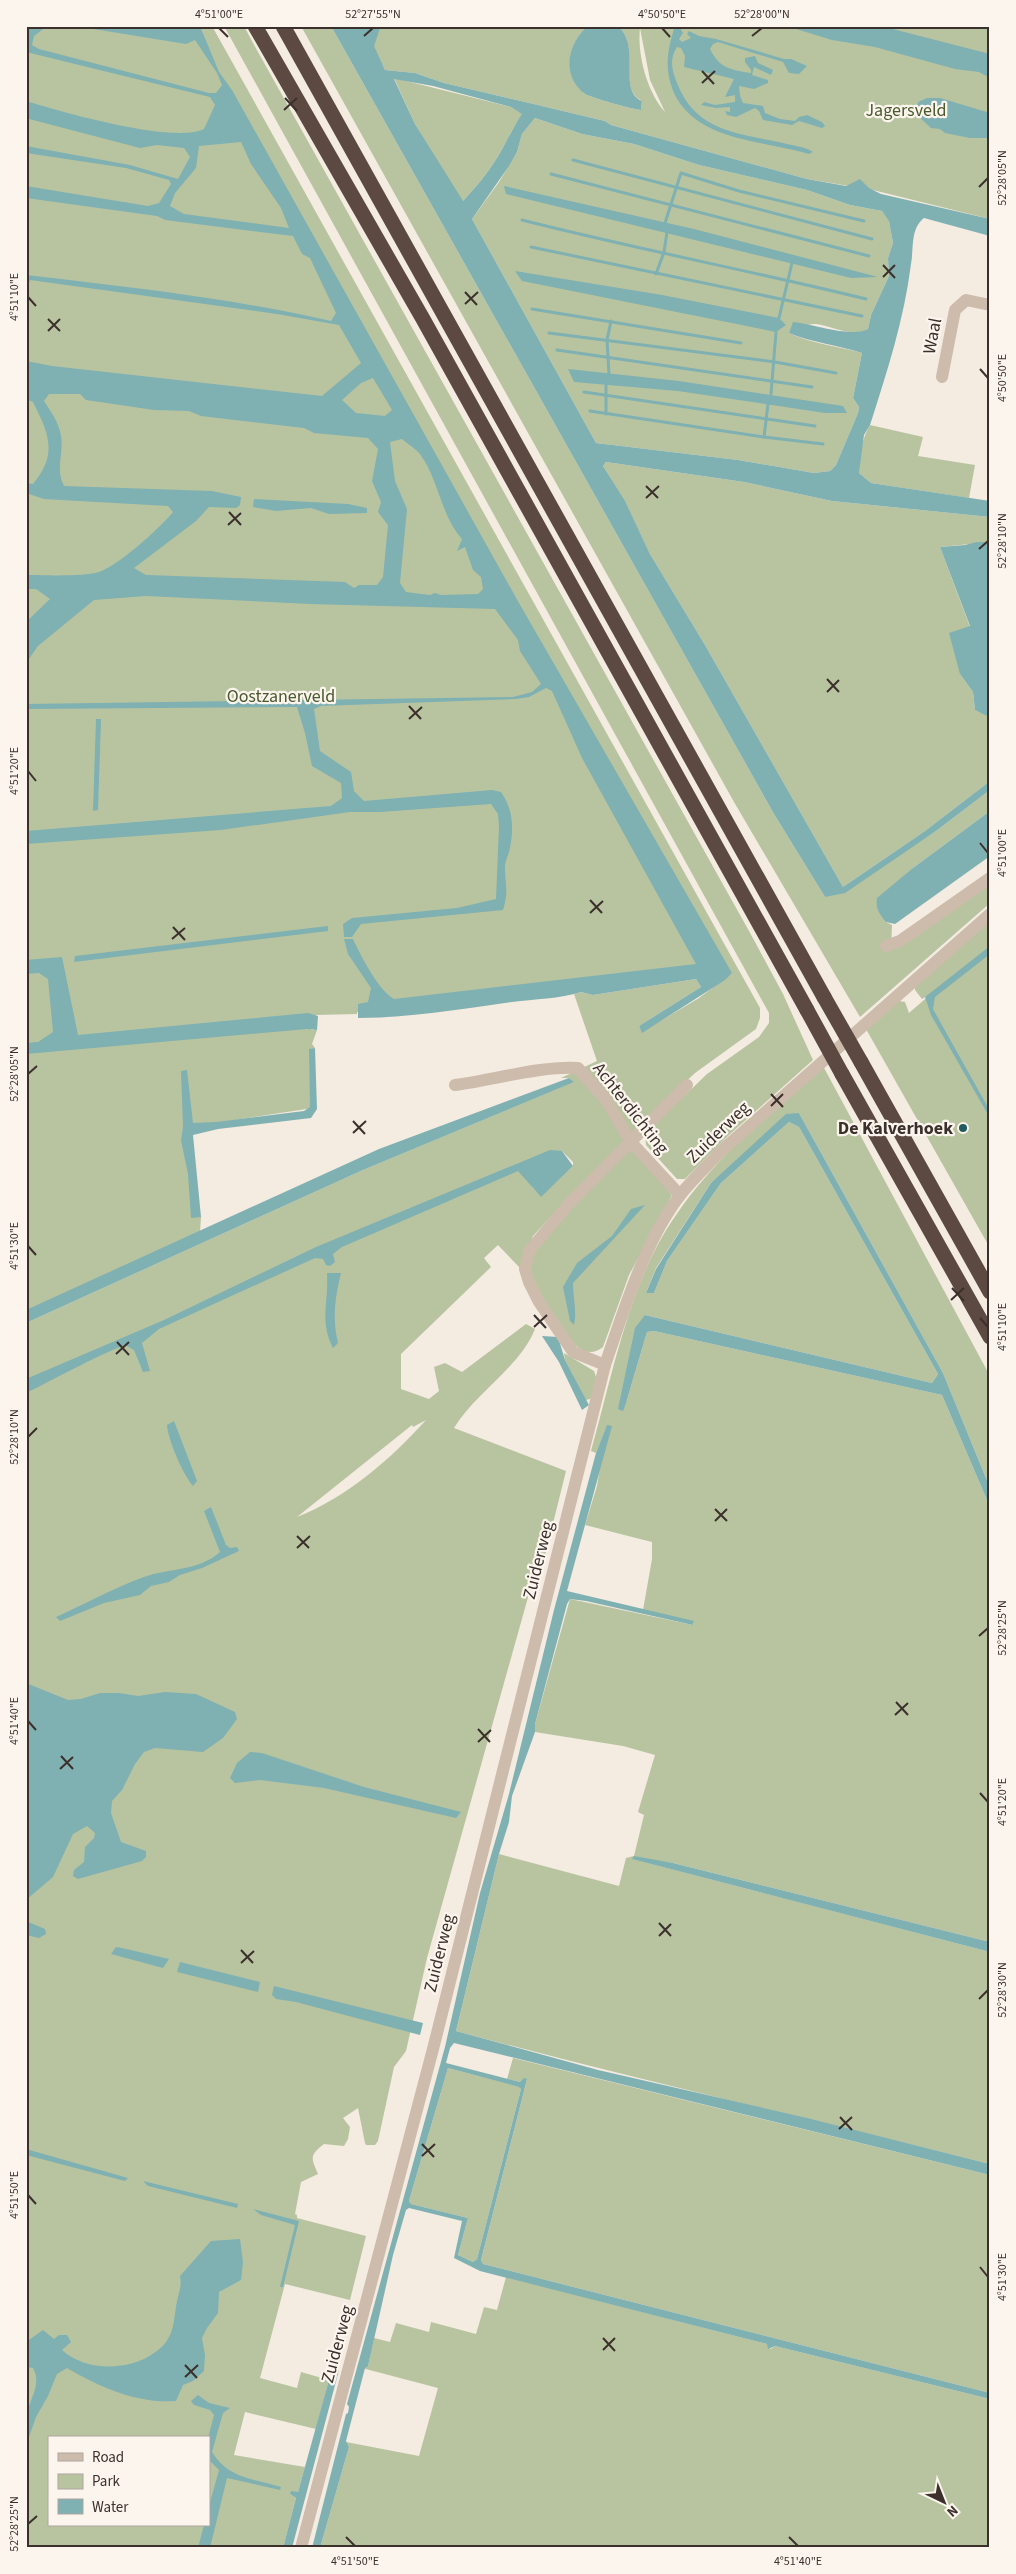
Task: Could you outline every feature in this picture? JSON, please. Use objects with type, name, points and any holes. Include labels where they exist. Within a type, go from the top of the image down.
[{"type":"highway","points":[[255,26],[424,319],[842,1074],[990,1337]]},
{"type":"highway","points":[[283,26],[990,1292]]},
{"type":"street","name":"Waal","points":[[942,378],[955,310],[966,300],[990,305]]},
{"type":"street","points":[[886,946],[900,941],[990,878]]},
{"type":"street","name":"Zuiderweg","points":[[301,2548],[433,2049],[605,1365],[627,1299],[644,1260],[680,1195],[720,1152],[990,914]]},
{"type":"street","name":"Achterdichting","points":[[455,1085],[496,1080],[557,1067],[578,1068],[606,1100],[631,1142],[680,1195]]},
{"type":"street","points":[[605,1365],[573,1352],[539,1302],[528,1282],[525,1269],[530,1250],[567,1206],[687,1085]]},
{"type":"green space","name":"Oostzanerveld","points":[[26,26],[198,26],[208,48],[200,26],[212,26],[760,1008],[760,1018],[756,1029],[695,1073],[636,1129],[556,1211],[533,1236],[520,1268],[498,1245],[484,1258],[491,1267],[401,1354],[401,1389],[429,1399],[439,1391],[434,1367],[445,1363],[462,1372],[526,1324],[535,1329],[528,1343],[509,1368],[463,1415],[454,1428],[566,1471],[538,1584],[532,1583],[427,1958],[406,2051],[394,2067],[378,2141],[375,2145],[366,2145],[358,2108],[343,2118],[350,2127],[348,2139],[344,2146],[324,2144],[319,2148],[313,2155],[314,2165],[318,2174],[301,2182],[295,2214],[297,2218],[366,2236],[350,2300],[285,2284],[260,2378],[297,2388],[301,2372],[329,2380],[316,2429],[245,2412],[234,2455],[305,2467],[298,2492],[290,2494],[296,2498],[283,2548],[26,2548],[26,1323],[363,1170],[573,1082],[569,1078],[561,1078],[597,1061],[574,994],[581,992],[593,995],[696,979],[701,987],[639,1026],[642,1032],[699,998],[732,973],[357,1012],[357,1014],[316,1015],[311,1030],[317,1030],[312,1044],[315,1048],[313,1048],[313,1108],[190,1127],[196,1204],[201,1217],[200,1232],[26,1318]],"holes":[[[562,1151],[573,1162],[573,1166],[541,1196],[532,1187]],[[426,1420],[398,1449],[367,1476],[333,1499],[297,1517],[412,1425],[413,1427]]]},
{"type":"green space","points":[[224,26],[244,26],[749,931],[783,994],[813,1060],[729,1135],[685,1179],[677,1179],[646,1145],[645,1134],[707,1074],[759,1037],[769,1023],[769,1013]]},
{"type":"green space","points":[[301,26],[331,26],[774,814],[825,897],[898,856],[936,831],[990,790],[990,811],[913,868],[886,922],[892,925],[891,949],[990,877],[990,903],[860,1017],[734,802]]},
{"type":"green space","name":"Jagersveld","points":[[381,26],[588,26],[575,41],[570,59],[570,69],[578,86],[588,96],[641,110],[642,101],[634,95],[629,77],[628,45],[625,35],[618,26],[990,26],[990,219],[873,190],[807,179],[611,125],[605,121],[444,83],[415,73],[385,70],[373,46]],"holes":[[[640,28],[650,80],[665,112],[648,83],[640,49]]]},
{"type":"green space","points":[[394,78],[511,107],[523,114],[493,164],[462,202],[415,124]]},
{"type":"green space","points":[[535,118],[582,134],[634,144],[699,165],[807,190],[850,205],[882,211],[889,220],[893,243],[888,258],[889,276],[871,315],[868,329],[849,332],[813,324],[789,333],[816,342],[862,353],[853,398],[859,407],[858,413],[836,465],[830,471],[814,473],[738,460],[596,443],[472,219],[499,182],[517,152],[522,134]]},
{"type":"green space","points":[[870,425],[923,437],[918,456],[975,465],[969,498],[871,483],[859,473],[863,442]]},
{"type":"green space","points":[[606,462],[744,482],[832,501],[990,517],[990,542],[940,547],[970,627],[960,674],[973,692],[975,710],[990,716],[990,781],[925,831],[843,887],[705,645],[650,554],[625,502],[603,466]]},
{"type":"green space","name":"De Kalverhoek","points":[[990,917],[990,1248],[866,1029],[899,1001],[905,1002],[909,1013],[932,993],[922,999],[915,990],[915,985]]},
{"type":"green space","points":[[823,1066],[990,1376],[990,1488],[943,1373],[799,1113],[711,1183],[656,1268],[646,1293],[654,1293],[667,1261],[721,1183],[789,1122],[799,1127],[938,1374],[932,1383],[645,1315],[626,1403],[647,1332],[654,1331],[942,1395],[990,1507],[990,1942],[673,1863],[633,1859],[990,1952],[990,2164],[589,2066],[456,2031],[499,1854],[619,1886],[626,1858],[634,1856],[644,1815],[638,1812],[655,1755],[623,1746],[535,1732],[535,1724],[570,1599],[693,1625],[694,1622],[643,1610],[652,1559],[652,1542],[585,1525],[597,1486],[607,1426],[596,1453],[591,1451],[635,1296],[656,1248],[672,1221],[690,1196],[731,1150]]},
{"type":"green space","points":[[635,1150],[672,1195],[629,1275],[603,1347],[594,1352],[588,1352],[579,1348],[569,1337],[536,1288],[531,1274],[532,1260],[548,1234],[575,1204],[629,1151]]},
{"type":"green space","points":[[564,1353],[594,1371],[596,1377],[593,1398],[586,1400],[565,1360]]},
{"type":"green space","points":[[513,2058],[990,2175],[990,2393],[483,2264],[481,2260],[527,2079],[520,2082],[507,2079]]},
{"type":"green space","points":[[448,2068],[520,2087],[521,2089],[477,2259],[473,2262],[458,2255],[468,2218],[411,2204],[409,2201]]},
{"type":"green space","points":[[506,2277],[767,2344],[770,2349],[775,2346],[990,2399],[990,2548],[320,2548],[349,2447],[346,2442],[419,2456],[438,2388],[362,2368],[368,2366],[374,2338],[390,2342],[396,2323],[429,2332],[431,2322],[476,2334],[484,2307],[497,2310]]},
{"type":"water","points":[[26,26],[47,26],[34,36],[32,45],[39,49],[209,93],[216,93],[222,85],[217,73],[195,40],[186,44],[75,26],[152,26],[163,29],[176,29],[175,26],[200,26],[219,72],[232,90],[519,603],[732,973],[725,980],[642,1033],[639,1026],[701,987],[696,979],[593,995],[581,992],[435,1013],[358,1018],[358,1004],[368,1002],[371,988],[348,954],[344,939],[353,939],[376,981],[394,999],[696,964],[582,758],[552,691],[546,688],[529,697],[516,699],[321,706],[314,709],[320,751],[351,772],[354,791],[364,801],[492,790],[501,792],[508,805],[512,826],[510,848],[505,865],[506,893],[503,910],[361,924],[352,937],[344,937],[343,924],[352,918],[457,908],[496,899],[499,826],[498,814],[491,804],[380,812],[350,812],[221,830],[26,844],[26,831],[331,806],[342,798],[341,783],[312,766],[297,707],[26,709],[26,704],[513,697],[532,692],[541,684],[520,651],[518,640],[495,609],[310,604],[146,596],[94,600],[38,646],[26,663],[26,622],[50,599],[36,589],[26,589],[26,575],[73,575],[99,572],[117,562],[138,546],[173,512],[168,506],[44,499],[26,493],[26,483],[33,484],[46,463],[48,444],[47,434],[33,402],[26,399],[26,361],[52,366],[322,396],[361,363],[339,325],[277,314],[30,280],[26,292],[26,275],[217,300],[331,321],[336,313],[310,258],[302,254],[293,236],[165,220],[157,216],[26,198],[26,186],[148,206],[159,203],[171,184],[169,180],[126,168],[26,153],[26,146],[130,165],[178,179],[190,157],[184,148],[157,145],[140,148],[26,118],[26,101],[117,125],[144,130],[189,133],[204,129],[215,105],[210,97],[26,52]],"holes":[[[241,142],[251,164],[281,208],[289,228],[184,214],[170,206],[175,193],[196,168],[199,146]],[[373,378],[392,410],[385,416],[356,413],[342,400],[361,383]],[[49,394],[80,394],[86,400],[154,410],[189,411],[201,416],[304,428],[314,433],[368,438],[378,449],[372,481],[381,502],[378,512],[388,525],[383,577],[377,585],[359,585],[354,588],[345,582],[146,575],[134,568],[196,521],[209,507],[236,508],[240,505],[241,497],[212,491],[64,486],[60,473],[62,442],[60,431],[44,401]],[[402,439],[418,452],[426,464],[449,520],[462,539],[457,551],[465,547],[473,570],[481,577],[483,589],[478,594],[441,595],[435,593],[430,595],[406,592],[400,583],[407,509],[395,481],[390,442]]]},
{"type":"water","points":[[331,26],[381,26],[374,46],[385,70],[415,73],[444,83],[605,121],[611,125],[807,179],[846,186],[860,179],[869,188],[881,194],[990,219],[990,236],[924,218],[916,228],[908,285],[899,326],[889,366],[870,425],[864,435],[859,473],[871,483],[990,501],[990,517],[832,501],[744,482],[606,462],[603,466],[625,501],[650,554],[705,645],[843,887],[925,831],[990,781],[990,790],[936,831],[845,893],[825,897],[774,814]],"holes":[[[394,79],[433,86],[511,107],[522,114],[493,164],[463,201],[415,124]],[[535,118],[582,134],[634,144],[699,165],[807,190],[850,205],[882,211],[889,221],[893,243],[888,258],[889,276],[871,315],[868,329],[852,332],[793,322],[789,333],[862,353],[853,398],[859,407],[858,413],[836,465],[830,471],[814,473],[738,460],[596,443],[472,219],[509,166],[517,152],[522,134]]]},
{"type":"water","points":[[588,26],[618,26],[625,35],[630,56],[631,88],[642,101],[641,110],[588,96],[577,87],[570,69],[571,50],[575,41]]},
{"type":"water","points":[[675,26],[683,26],[681,30],[683,33],[679,39],[682,42],[691,38],[687,34],[689,31],[699,36],[716,39],[784,59],[791,59],[807,66],[799,74],[789,73],[783,62],[718,42],[713,44],[710,49],[717,60],[726,67],[737,71],[751,73],[745,58],[755,56],[758,63],[773,70],[771,75],[754,67],[752,75],[768,80],[768,83],[754,89],[739,86],[743,103],[763,106],[765,113],[780,119],[795,121],[799,117],[807,115],[822,122],[825,126],[822,128],[799,121],[792,125],[763,120],[759,111],[755,108],[736,117],[727,115],[725,111],[730,112],[730,107],[716,108],[701,105],[704,102],[715,105],[735,102],[735,95],[725,97],[734,79],[684,67],[685,56],[681,48],[677,47],[672,60],[675,78],[685,99],[695,112],[707,121],[735,133],[802,147],[813,152],[809,154],[733,137],[698,121],[685,109],[674,93],[669,76],[668,60]]},
{"type":"water","points":[[786,26],[881,26],[990,54],[990,78],[979,72],[955,69],[875,47],[832,40]]},
{"type":"water","points":[[927,98],[940,98],[990,113],[990,138],[970,138],[931,128],[916,114],[918,102]]},
{"type":"water","points":[[504,186],[694,229],[878,277],[851,278],[506,194]]},
{"type":"water","points":[[515,271],[662,295],[779,318],[786,325],[776,332],[522,281]]},
{"type":"water","points":[[568,369],[679,381],[843,406],[847,413],[825,413],[678,391],[574,382]]},
{"type":"water","points":[[254,499],[348,504],[367,508],[367,513],[329,514],[311,508],[276,511],[253,507]]},
{"type":"water","points":[[990,542],[989,717],[975,710],[973,692],[960,674],[949,633],[970,626],[940,547]]},
{"type":"water","points":[[96,719],[101,719],[98,810],[93,811]]},
{"type":"water","points":[[990,811],[990,856],[895,924],[886,922],[879,911],[877,898],[913,868]]},
{"type":"water","points":[[328,926],[328,931],[74,962],[75,956]]},
{"type":"water","points":[[990,946],[990,954],[935,997],[933,1009],[990,1111],[990,1118],[931,1015],[925,997]]},
{"type":"water","points":[[62,957],[78,1035],[308,1013],[318,1016],[317,1030],[307,1029],[26,1054],[26,1043],[38,1042],[53,1032],[48,979],[39,973],[26,974],[26,960]]},
{"type":"water","points":[[315,1048],[317,1109],[311,1118],[218,1129],[193,1135],[201,1217],[191,1218],[188,1174],[181,1140],[183,1127],[181,1071],[187,1070],[193,1123],[304,1111],[310,1107],[309,1049]]},
{"type":"water","points":[[569,1078],[574,1082],[363,1170],[26,1323],[26,1310],[379,1149]]},
{"type":"water","points":[[799,1113],[943,1373],[990,1488],[990,1507],[942,1395],[654,1331],[647,1332],[623,1411],[618,1409],[635,1328],[645,1315],[932,1383],[938,1374],[799,1127],[789,1122],[721,1183],[667,1261],[654,1293],[646,1293],[656,1269],[711,1183],[786,1114]]},
{"type":"water","points":[[550,1150],[562,1151],[573,1166],[541,1197],[518,1171],[342,1247],[333,1254],[335,1262],[330,1266],[326,1265],[323,1259],[315,1258],[159,1329],[142,1343],[150,1371],[143,1372],[134,1350],[125,1345],[26,1393],[26,1379],[164,1320],[316,1247]]},
{"type":"water","points":[[645,1205],[573,1283],[574,1325],[570,1321],[563,1287],[577,1263],[612,1236],[631,1209]]},
{"type":"water","points":[[327,1273],[341,1273],[335,1308],[338,1343],[333,1348],[326,1329],[325,1320]]},
{"type":"water","points":[[542,1336],[558,1337],[565,1360],[589,1405],[582,1410],[559,1362]]},
{"type":"water","points":[[174,1421],[197,1481],[193,1486],[181,1466],[170,1439],[167,1425]]},
{"type":"water","points":[[607,1425],[612,1426],[567,1591],[694,1621],[693,1625],[586,1601],[570,1599],[567,1604],[535,1724],[535,1732],[512,1796],[509,1822],[499,1854],[456,2031],[598,2070],[807,2118],[990,2164],[990,2175],[454,2043],[450,2048],[446,2063],[520,2082],[524,2078],[527,2079],[481,2260],[483,2264],[990,2393],[990,2399],[775,2346],[768,2349],[767,2344],[480,2271],[454,2258],[462,2221],[409,2208],[406,2210],[393,2255],[368,2366],[365,2368],[346,2441],[349,2447],[320,2548],[312,2548],[346,2414],[348,2413],[349,2407],[347,2404],[445,2047],[480,1893],[509,1794],[554,1610],[596,1453]],"holes":[[[448,2068],[521,2089],[477,2259],[473,2262],[458,2255],[468,2218],[411,2204],[409,2201]]]},
{"type":"water","points":[[211,1507],[226,1545],[230,1548],[237,1547],[239,1551],[202,1568],[180,1575],[169,1582],[151,1586],[140,1595],[104,1603],[60,1621],[56,1617],[144,1577],[193,1566],[212,1558],[220,1552],[204,1511]]},
{"type":"water","points":[[26,1683],[68,1700],[81,1699],[100,1693],[138,1696],[165,1692],[196,1694],[235,1712],[237,1719],[223,1738],[203,1752],[155,1748],[144,1752],[135,1764],[122,1790],[112,1801],[111,1813],[121,1842],[146,1851],[146,1857],[142,1861],[78,1879],[73,1876],[74,1870],[84,1862],[85,1847],[94,1838],[95,1833],[87,1826],[73,1834],[53,1877],[26,1900]]},
{"type":"water","points":[[250,1752],[262,1753],[364,1787],[461,1812],[456,1818],[324,1788],[260,1780],[235,1783],[230,1778],[237,1763]]},
{"type":"water","points":[[634,1856],[673,1863],[990,1942],[990,1952],[632,1859]]},
{"type":"water","points":[[26,1921],[45,1929],[46,1934],[39,1938],[26,1935]]},
{"type":"water","points":[[116,1947],[169,1959],[163,1968],[111,1954]]},
{"type":"water","points":[[180,1962],[260,1982],[258,1992],[177,1972]]},
{"type":"water","points":[[274,1986],[423,2023],[420,2035],[296,2002],[276,1999],[272,1995]]},
{"type":"water","points":[[26,2149],[128,2178],[125,2181],[26,2155]]},
{"type":"water","points":[[143,2181],[238,2204],[237,2208],[148,2186]]},
{"type":"water","points":[[253,2209],[299,2221],[283,2287],[280,2287],[295,2225],[261,2215]]},
{"type":"water","points":[[240,2239],[243,2262],[241,2280],[219,2292],[218,2313],[202,2338],[205,2355],[204,2371],[193,2381],[183,2385],[176,2401],[147,2400],[119,2393],[92,2382],[67,2368],[57,2374],[48,2396],[36,2417],[26,2446],[26,2418],[36,2380],[33,2368],[26,2367],[26,2342],[43,2330],[54,2339],[59,2335],[67,2335],[71,2342],[62,2350],[73,2358],[86,2363],[116,2366],[144,2359],[156,2352],[169,2337],[174,2322],[180,2276],[211,2241]]},
{"type":"water","points":[[339,2370],[292,2548],[283,2548],[296,2498],[290,2494],[291,2491],[298,2492],[329,2380]]},
{"type":"water","points":[[198,2395],[209,2403],[230,2408],[223,2413],[212,2452],[226,2468],[242,2476],[281,2487],[280,2490],[227,2478],[210,2548],[198,2548],[204,2526],[210,2526],[210,2502],[219,2470],[210,2461],[209,2436],[214,2415],[210,2410],[194,2405],[191,2401]]},
{"type":"waterway","points":[[573,160],[872,239]]},
{"type":"waterway","points":[[665,223],[681,173],[739,191],[864,221]]},
{"type":"waterway","points":[[551,174],[869,256]]},
{"type":"waterway","points":[[522,220],[866,299]]},
{"type":"waterway","points":[[656,274],[664,252],[667,232]]},
{"type":"waterway","points":[[531,247],[862,316]]},
{"type":"waterway","points":[[779,318],[792,263]]},
{"type":"waterway","points":[[532,309],[741,343]]},
{"type":"waterway","points":[[609,374],[607,340],[611,321]]},
{"type":"waterway","points":[[771,394],[776,332]]},
{"type":"waterway","points":[[549,333],[775,362],[836,373]]},
{"type":"waterway","points":[[557,350],[812,387]]},
{"type":"waterway","points":[[606,384],[606,414]]},
{"type":"waterway","points":[[584,392],[815,426]]},
{"type":"waterway","points":[[764,437],[768,404]]},
{"type":"waterway","points":[[590,411],[823,444]]},
{"type":"place","name":"De Kalverhoek","points":[[963,1128]]}]
